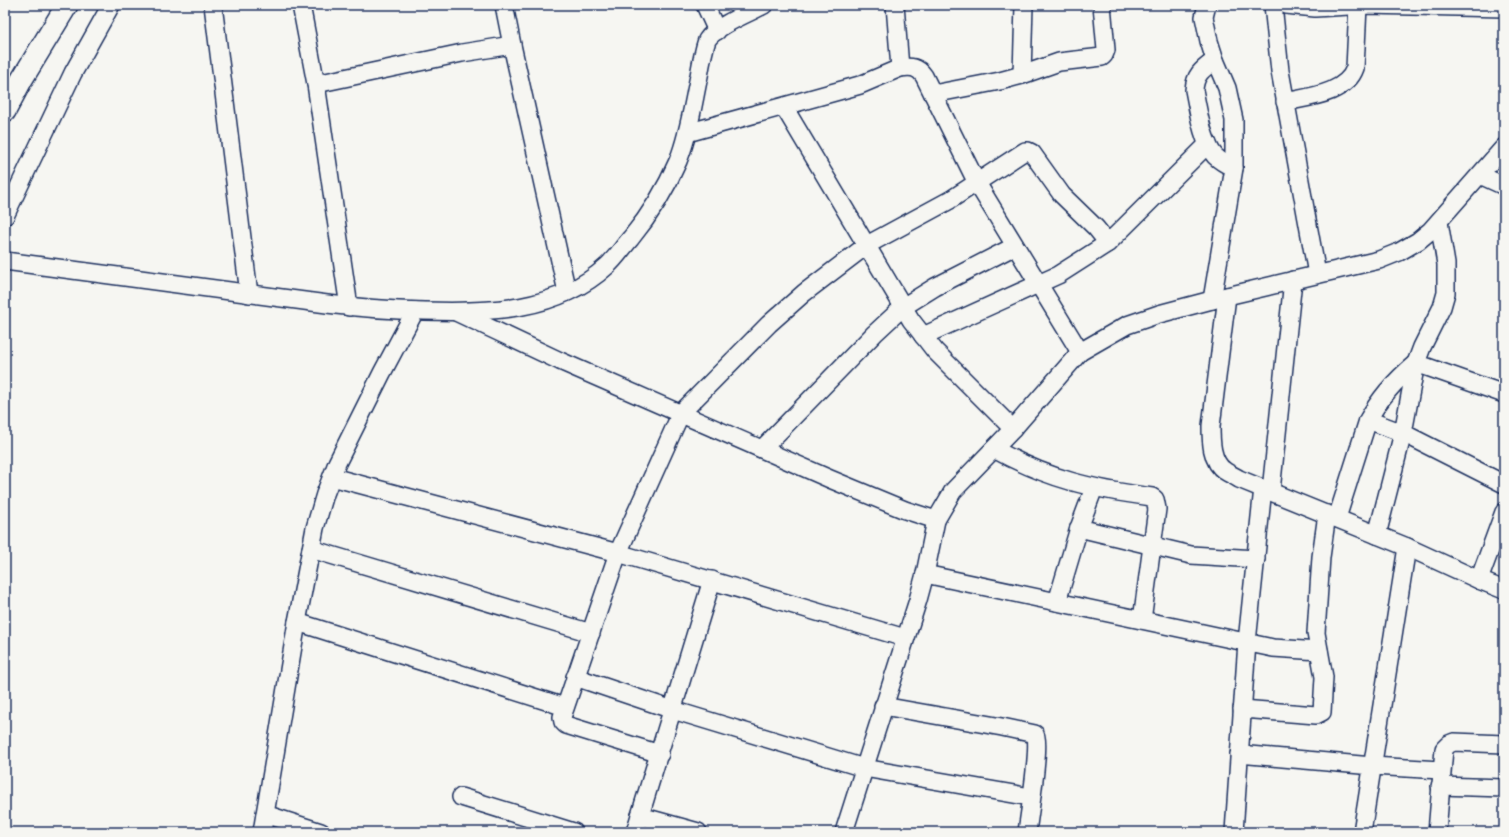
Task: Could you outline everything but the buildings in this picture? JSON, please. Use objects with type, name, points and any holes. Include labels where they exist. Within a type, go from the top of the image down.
[{"type":"main road","points":[[5,111],[22,79],[67,5]]},
{"type":"street","points":[[5,216],[73,73],[111,5]]},
{"type":"street","points":[[213,5],[249,294]]},
{"type":"street","points":[[301,5],[316,84],[349,307]]},
{"type":"street","points":[[504,5],[567,292]]},
{"type":"street","points":[[705,5],[716,31]]},
{"type":"street","points":[[5,261],[377,310],[456,312],[508,310],[543,302],[585,283],[608,266],[640,227],[665,188],[678,160],[687,133],[705,46],[709,37],[716,31],[764,5]]},
{"type":"street","points":[[1022,75],[1024,5]]},
{"type":"street","points":[[933,94],[1022,75],[1059,62],[1100,58],[1104,55],[1106,50],[1102,5]]},
{"type":"street","points":[[1207,5],[1204,13],[1208,41],[1227,88],[1234,120],[1234,168],[1219,298],[1211,426],[1211,441],[1218,463],[1224,471],[1407,547],[1504,590]]},
{"type":"street","points":[[1273,5],[1285,102],[1317,274]]},
{"type":"street","points":[[1286,5],[1504,8]]},
{"type":"street","points":[[900,6],[900,68]]},
{"type":"street","points":[[1285,102],[1324,93],[1346,82],[1353,74],[1355,68],[1358,6]]},
{"type":"street","points":[[316,84],[512,44]]},
{"type":"street","points":[[1215,60],[1197,74],[1194,82],[1195,96],[1208,144],[1221,161],[1234,168]]},
{"type":"street","points":[[687,133],[860,85],[900,68],[913,67],[920,71],[977,183],[1080,352]]},
{"type":"street","points":[[784,107],[903,307],[923,336],[935,352],[1013,429]]},
{"type":"street","points":[[923,336],[1058,276],[1108,243],[1208,144]]},
{"type":"street","points":[[844,832],[918,600],[936,520],[953,491],[1013,429],[1080,352],[1127,325],[1159,314],[1317,274],[1362,265],[1399,252],[1418,241],[1439,222],[1504,147]]},
{"type":"street","points":[[660,754],[566,725],[562,718],[618,553],[680,413],[768,324],[804,293],[867,245],[950,200],[1024,152],[1028,151],[1032,153],[1062,195],[1096,228],[1108,243]]},
{"type":"street","points":[[1480,175],[1504,186]]},
{"type":"street","points":[[1377,535],[1403,433],[1416,362],[1442,307],[1446,293],[1446,264],[1439,222]]},
{"type":"street","points":[[762,449],[875,332],[903,307],[935,286],[1015,246]]},
{"type":"street","points":[[1234,832],[1238,754],[1247,642],[1256,559],[1267,490],[1293,280]]},
{"type":"street","points":[[262,832],[297,622],[315,528],[332,477],[355,426],[415,311]]},
{"type":"street","points":[[456,312],[560,361],[830,479],[906,510],[936,520]]},
{"type":"street","points":[[1416,362],[1504,394]]},
{"type":"street","points":[[1242,709],[1310,714],[1321,713],[1323,709],[1324,677],[1318,651],[1316,633],[1321,557],[1332,516],[1368,420],[1382,396],[1416,362]]},
{"type":"street","points":[[1368,420],[1403,433],[1504,484]]},
{"type":"street","points":[[994,449],[1048,475],[1094,488],[1155,499],[1156,509],[1142,620]]},
{"type":"street","points":[[332,477],[618,553],[905,638]]},
{"type":"street","points":[[1057,602],[1079,528],[1094,488]]},
{"type":"street","points":[[1479,580],[1504,512]]},
{"type":"street","points":[[1079,528],[1152,544],[1191,555],[1256,559]]},
{"type":"street","points":[[1362,832],[1407,547]]},
{"type":"street","points":[[311,549],[590,633]]},
{"type":"street","points":[[925,574],[1273,648],[1318,651]]},
{"type":"street","points":[[635,832],[712,580]]},
{"type":"street","points":[[297,622],[565,707]]},
{"type":"street","points":[[575,677],[673,710],[864,768],[1031,797]]},
{"type":"street","points":[[884,706],[1002,726],[1035,734],[1038,737],[1038,742],[1027,832]]},
{"type":"street","points":[[1437,832],[1440,778],[1444,749],[1449,744],[1461,742],[1504,744]]},
{"type":"street","points":[[1238,754],[1372,766],[1504,788]]},
{"type":"street","points":[[461,797],[574,832]]},
{"type":"street","points":[[265,814],[321,832]]},
{"type":"street","points":[[640,816],[698,832]]}]
